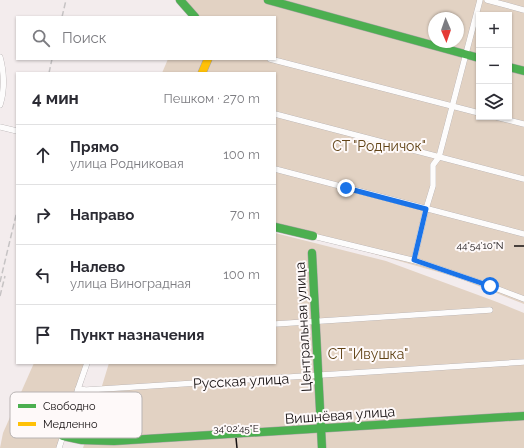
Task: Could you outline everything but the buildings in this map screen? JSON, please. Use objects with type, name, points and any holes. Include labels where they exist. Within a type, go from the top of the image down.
[{"type":"street","points":[[180,0],[194,16]]},
{"type":"street","points":[[268,0],[476,57]]},
{"type":"street","points":[[414,260],[433,186],[433,165],[439,157],[480,0]]},
{"type":"street","points":[[487,0],[524,10]]},
{"type":"street","points":[[0,57],[2,62],[3,94],[0,105]]},
{"type":"street","points":[[202,72],[208,60]]},
{"type":"street","points":[[274,60],[476,112]]},
{"type":"street","points":[[512,68],[524,71]]},
{"type":"street","points":[[276,114],[524,179]]},
{"type":"street","points":[[508,120],[524,124]]},
{"type":"street","points":[[0,127],[16,131]]},
{"type":"street","points":[[276,169],[524,234]]},
{"type":"street","points":[[276,227],[414,260],[524,299]]},
{"type":"street","name":"Центральная улица","points":[[312,254],[322,448]]},
{"type":"street","points":[[276,324],[490,310]]},
{"type":"street","name":"Русская улица","points":[[78,389],[319,376],[524,362]]},
{"type":"street","points":[[77,392],[87,364]]},
{"type":"street","name":"Вишнёвая улица","points":[[72,438],[82,440],[114,441],[524,416]]},
{"type":"street","points":[[59,448],[62,438]]},
{"type":"green space","name":"СТ \"Родничок\"","points":[[186,0],[524,0],[524,304],[456,277],[276,226],[276,72],[204,72],[209,60],[276,60],[276,16],[192,16]]},
{"type":"green space","points":[[168,60],[208,60],[202,72],[162,72]]},
{"type":"green space","name":"СТ \"Ивушка\"","points":[[276,233],[386,261],[524,313],[524,448],[83,448],[86,438],[142,438],[142,392],[100,392],[109,364],[276,364]]},
{"type":"green space","points":[[34,364],[85,364],[75,392],[21,392]]},
{"type":"green space","points":[[10,417],[10,438],[60,438],[57,448],[0,448],[3,433]]},
{"type":"railway","points":[[62,16],[66,0]]},
{"type":"railway","points":[[49,72],[52,60]]},
{"type":"railway","points":[[0,282],[16,215]]},
{"type":"railway","points":[[0,296],[5,276]]},
{"type":"traffic: fast","points":[[180,0],[194,16]]},
{"type":"traffic: fast","points":[[268,0],[476,57]]},
{"type":"traffic: fast","points":[[512,68],[524,71]]},
{"type":"traffic: fast","points":[[276,227],[313,236]]},
{"type":"traffic: fast","points":[[312,253],[322,448]]},
{"type":"traffic: fast","points":[[72,438],[82,440],[114,441],[524,416]]},
{"type":"traffic: slow","points":[[202,72],[208,60]]},
{"type":"route","points":[[346,188],[426,209],[414,260],[490,286]]}]
